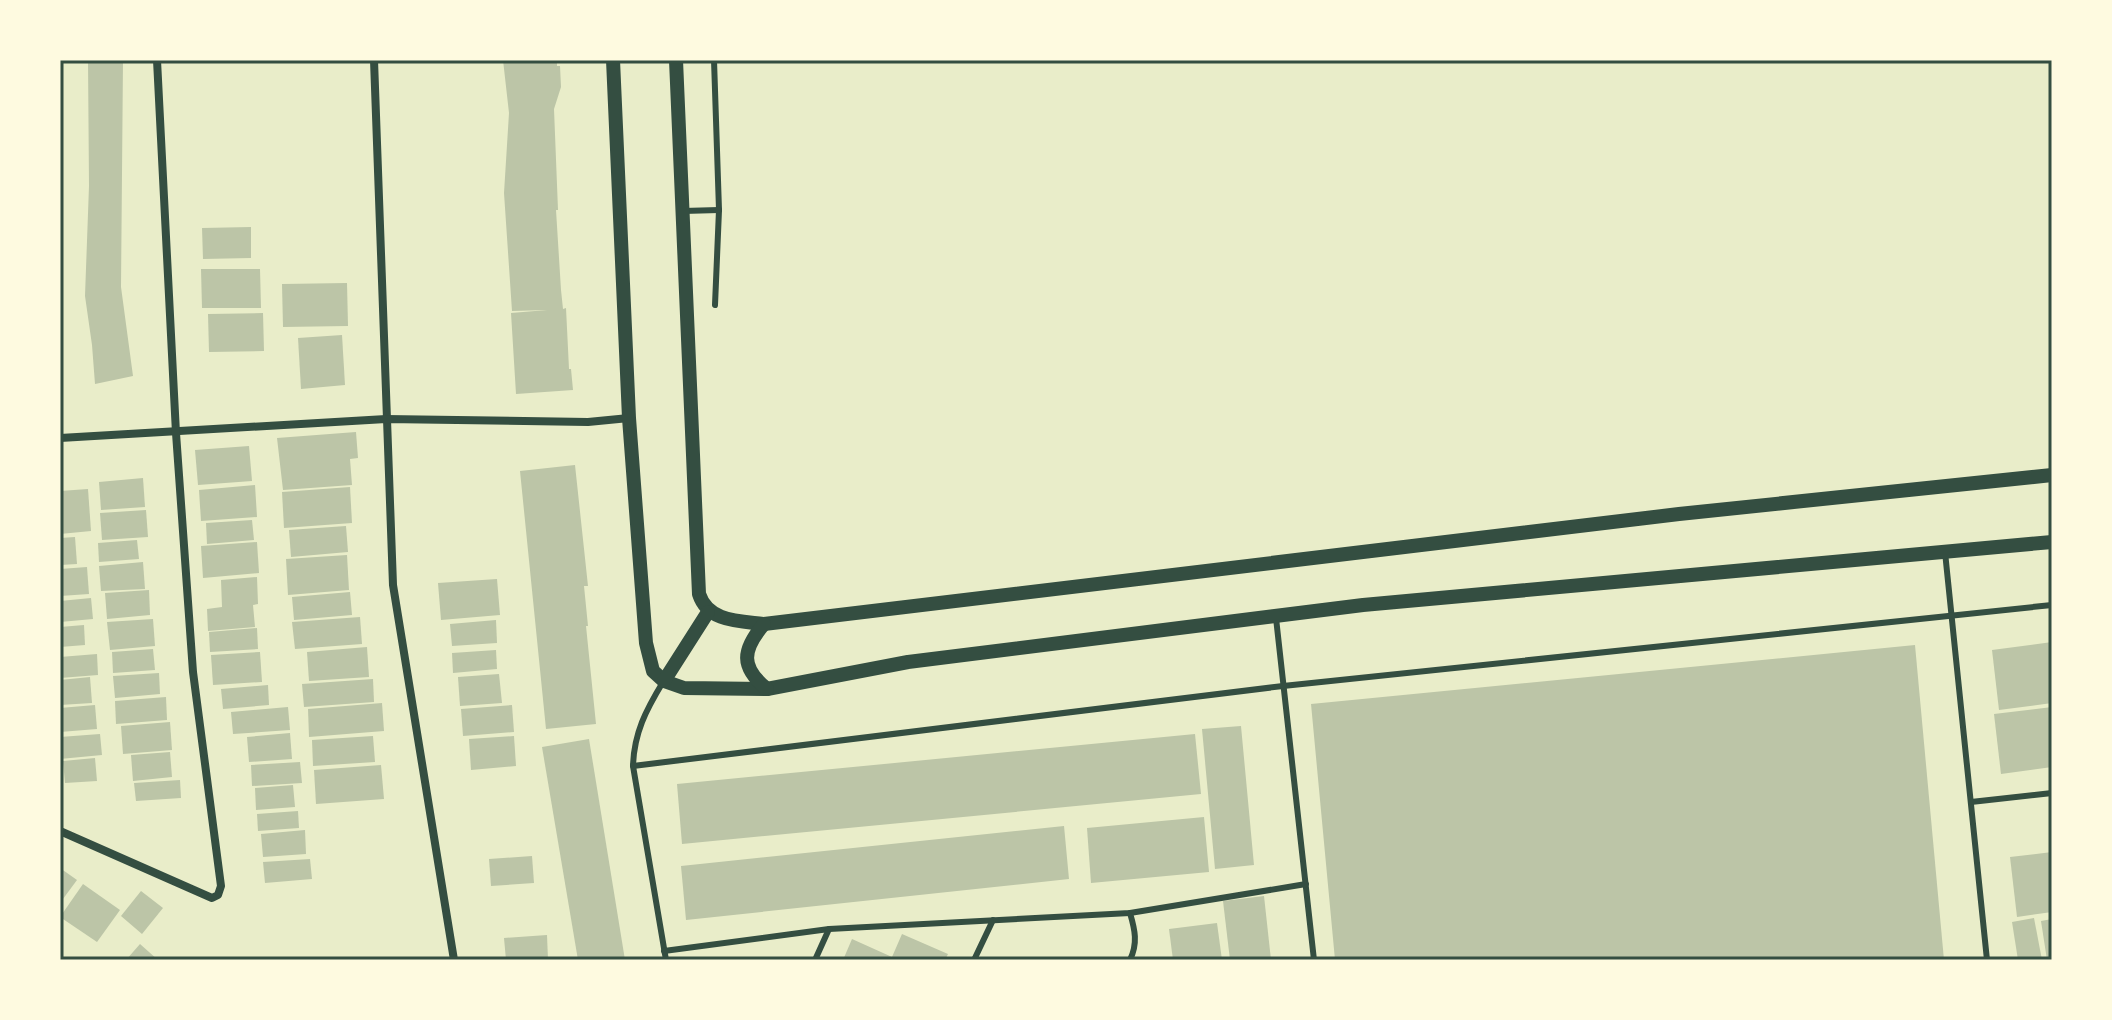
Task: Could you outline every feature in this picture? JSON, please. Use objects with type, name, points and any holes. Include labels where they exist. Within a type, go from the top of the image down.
[{"type":"street","points":[[60,831],[212,898],[218,895],[221,886],[193,672],[176,433],[157,60]]},
{"type":"street","points":[[374,60],[393,585],[454,960]]},
{"type":"street","points":[[613,60],[629,418],[646,643],[653,671],[664,681],[684,688],[767,689],[908,662],[1363,605],[2052,542]]},
{"type":"street","points":[[676,60],[699,594],[708,612],[735,621],[764,624],[1679,514],[2052,475]]},
{"type":"street","points":[[60,438],[386,419],[588,422],[629,418]]},
{"type":"street","points":[[664,681],[708,612]]},
{"type":"street","points":[[764,624],[751,639],[746,654],[748,667],[755,679],[767,689]]},
{"type":"lane","points":[[714,60],[719,210],[715,305]]},
{"type":"lane","points":[[683,211],[719,210]]},
{"type":"lane","points":[[1945,552],[1987,960]]},
{"type":"lane","points":[[633,766],[1283,686],[2052,605]]},
{"type":"lane","points":[[1276,616],[1314,960]]},
{"type":"lane","points":[[664,681],[633,742],[633,766],[666,960]]},
{"type":"lane","points":[[1971,802],[2052,793]]},
{"type":"lane","points":[[664,951],[829,929],[1130,913],[1306,884]]},
{"type":"lane","points":[[1130,913],[1136,934],[1130,960]]},
{"type":"lane","points":[[974,960],[993,920]]},
{"type":"lane","points":[[815,960],[829,929]]},
{"type":"building","points":[[88,60],[123,60],[121,287],[133,376],[95,384],[85,296],[89,186]]},
{"type":"building","points":[[503,60],[557,60],[557,66],[560,66],[561,87],[554,109],[556,210],[561,290],[563,309],[566,308],[573,390],[516,394],[511,313],[547,310],[512,311],[504,193],[509,113]]},
{"type":"building","points":[[251,227],[251,258],[203,259],[202,228]]},
{"type":"building","points":[[201,269],[260,269],[261,308],[202,308]]},
{"type":"building","points":[[347,283],[348,326],[283,327],[282,284]]},
{"type":"building","points":[[263,313],[264,351],[209,352],[208,314]]},
{"type":"building","points":[[342,335],[345,385],[301,389],[298,338]]},
{"type":"building","points":[[356,432],[358,458],[350,459],[352,485],[283,490],[277,438]]},
{"type":"building","points":[[249,446],[252,481],[198,485],[195,450]]},
{"type":"building","points":[[575,465],[588,586],[584,586],[586,626],[596,724],[546,729],[520,471]]},
{"type":"building","points":[[143,478],[145,507],[101,510],[99,482]]},
{"type":"building","points":[[255,485],[257,517],[201,521],[199,490]]},
{"type":"building","points":[[350,487],[352,523],[284,528],[282,492]]},
{"type":"building","points":[[88,489],[91,531],[60,534],[60,491]]},
{"type":"building","points":[[146,510],[148,537],[102,540],[100,513]]},
{"type":"building","points":[[252,520],[254,540],[207,544],[206,523]]},
{"type":"building","points":[[346,526],[348,552],[291,557],[289,530]]},
{"type":"building","points":[[75,537],[77,564],[60,565],[60,538]]},
{"type":"building","points":[[137,540],[139,559],[99,562],[98,543]]},
{"type":"building","points":[[257,542],[259,573],[203,578],[201,546]]},
{"type":"building","points":[[347,555],[349,590],[288,595],[286,559]]},
{"type":"building","points":[[143,562],[145,589],[101,591],[99,566]]},
{"type":"building","points":[[87,567],[89,594],[60,596],[60,569]]},
{"type":"building","points":[[257,577],[258,604],[253,605],[255,627],[208,631],[207,609],[222,607],[221,580]]},
{"type":"building","points":[[497,579],[500,615],[441,620],[438,583]]},
{"type":"building","points":[[149,590],[150,615],[107,619],[105,593]]},
{"type":"building","points":[[350,592],[352,615],[294,620],[292,597]]},
{"type":"building","points":[[91,598],[93,619],[60,622],[60,601]]},
{"type":"building","points":[[360,617],[362,644],[295,649],[292,622]]},
{"type":"building","points":[[153,619],[155,646],[110,650],[107,622]]},
{"type":"building","points":[[496,620],[497,643],[452,646],[450,624]]},
{"type":"building","points":[[84,625],[85,645],[60,647],[60,627]]},
{"type":"building","points":[[257,628],[258,649],[210,652],[209,632]]},
{"type":"building","points":[[2052,642],[2052,703],[1999,710],[1992,650]]},
{"type":"building","points":[[1915,645],[1944,960],[1335,960],[1311,704]]},
{"type":"building","points":[[367,647],[369,677],[309,681],[307,652]]},
{"type":"building","points":[[153,649],[155,670],[113,673],[112,652]]},
{"type":"building","points":[[496,650],[497,669],[453,673],[452,653]]},
{"type":"building","points":[[260,652],[262,682],[213,685],[211,655]]},
{"type":"building","points":[[97,654],[98,675],[60,678],[60,657]]},
{"type":"building","points":[[159,673],[160,694],[115,698],[113,676]]},
{"type":"building","points":[[499,674],[502,703],[460,706],[458,677]]},
{"type":"building","points":[[90,677],[92,703],[60,705],[60,680]]},
{"type":"building","points":[[373,679],[374,702],[304,707],[302,684]]},
{"type":"building","points":[[268,685],[269,705],[223,709],[221,689]]},
{"type":"building","points":[[166,697],[167,720],[116,724],[115,701]]},
{"type":"building","points":[[382,703],[384,731],[309,737],[308,709]]},
{"type":"building","points":[[95,705],[97,729],[60,732],[60,708]]},
{"type":"building","points":[[512,705],[514,732],[463,736],[461,709]]},
{"type":"building","points":[[288,707],[290,730],[233,734],[231,712]]},
{"type":"building","points":[[2052,707],[2052,767],[2001,774],[1994,714]]},
{"type":"building","points":[[170,722],[172,750],[123,754],[121,726]]},
{"type":"building","points":[[1241,726],[1254,865],[1215,869],[1202,729]]},
{"type":"building","points":[[290,733],[292,759],[249,762],[247,737]]},
{"type":"building","points":[[100,734],[102,755],[60,759],[60,737]]},
{"type":"building","points":[[1195,734],[1201,794],[682,844],[677,784]]},
{"type":"building","points":[[373,736],[375,762],[313,766],[312,740]]},
{"type":"building","points":[[514,736],[516,766],[471,770],[469,739]]},
{"type":"building","points":[[589,739],[625,960],[578,960],[542,747]]},
{"type":"building","points":[[170,752],[172,777],[133,781],[131,755]]},
{"type":"building","points":[[95,758],[97,781],[65,783],[63,761]]},
{"type":"building","points":[[300,762],[302,783],[252,786],[251,765]]},
{"type":"building","points":[[381,765],[384,799],[316,804],[314,770]]},
{"type":"building","points":[[180,780],[181,798],[136,801],[134,783]]},
{"type":"building","points":[[293,785],[295,807],[256,810],[255,788]]},
{"type":"building","points":[[298,811],[299,828],[258,831],[257,814]]},
{"type":"building","points":[[1204,817],[1209,872],[1091,883],[1087,828]]},
{"type":"building","points":[[1064,826],[1069,879],[686,920],[681,866]]},
{"type":"building","points":[[305,830],[306,854],[263,857],[261,834]]},
{"type":"building","points":[[2052,852],[2052,912],[2017,917],[2010,857]]},
{"type":"building","points":[[532,856],[534,883],[491,886],[489,859]]},
{"type":"building","points":[[310,859],[312,879],[265,883],[263,862]]},
{"type":"building","points":[[60,868],[77,880],[60,903]]},
{"type":"building","points":[[83,884],[120,910],[97,942],[60,917]]},
{"type":"building","points":[[141,891],[163,908],[142,934],[121,916]]},
{"type":"building","points":[[1264,896],[1271,960],[1230,960],[1223,901]]},
{"type":"building","points":[[2034,918],[2042,960],[2018,960],[2012,922]]},
{"type":"building","points":[[2052,919],[2052,960],[2047,960],[2041,921]]},
{"type":"building","points":[[1217,923],[1222,960],[1173,960],[1169,929]]},
{"type":"building","points":[[902,934],[948,954],[945,960],[843,960],[852,939],[892,957]]},
{"type":"building","points":[[547,935],[548,960],[506,960],[504,938]]},
{"type":"building","points":[[140,944],[158,960],[126,960]]}]
